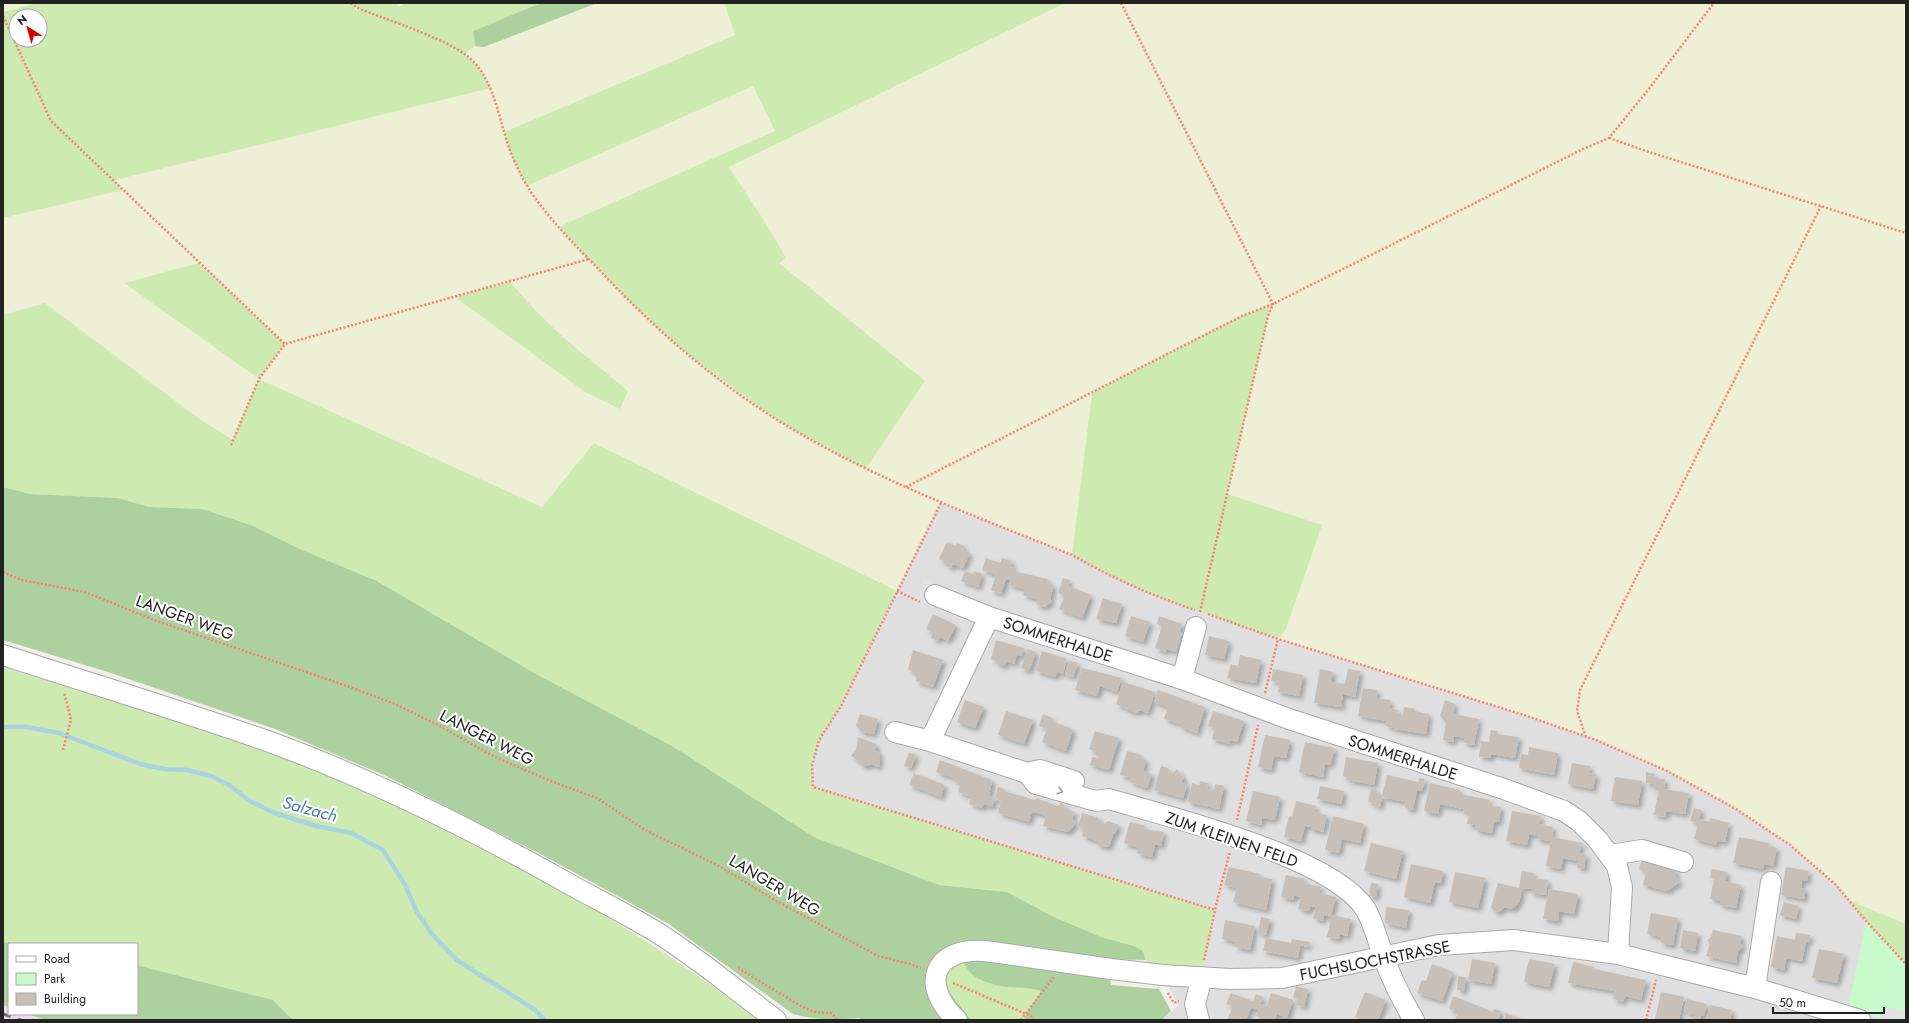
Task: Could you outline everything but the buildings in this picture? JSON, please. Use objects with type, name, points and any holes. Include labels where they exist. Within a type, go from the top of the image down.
[{"type":"street","name":"SOMMERHALDE","points":[[935,595],[989,617],[1182,679],[1261,710],[1511,792],[1564,811],[1579,821],[1598,840],[1617,866],[1622,887],[1618,954]]},
{"type":"street","points":[[930,741],[989,617]]},
{"type":"street","points":[[1182,679],[1198,619]]},
{"type":"street","points":[[3,655],[117,690],[271,743],[375,786],[462,827],[536,865],[658,933],[776,1020]]},
{"type":"street","name":"ZUM KLEINEN FELD","points":[[896,732],[930,741],[1027,773],[1036,784],[1096,801],[1109,799],[1234,836],[1312,868],[1337,881],[1350,891],[1366,910],[1398,994],[1414,1020]]},
{"type":"street","points":[[1610,855],[1642,850],[1683,862]]},
{"type":"street","points":[[1755,988],[1771,882]]},
{"type":"street","name":"FUCHSLOCHSTRASSE","points":[[937,975],[940,963],[948,956],[955,952],[973,950],[1163,975],[1230,979],[1282,978],[1439,945],[1514,940],[1618,954],[1660,966],[1755,988],[1847,1018]]},
{"type":"street","points":[[937,975],[936,990],[940,1000],[957,1020]]},
{"type":"street","points":[[1199,1020],[1195,1004],[1202,978]]},
{"type":"path","points":[[351,3],[445,44],[465,54],[474,62],[491,88],[512,157],[527,186],[558,226],[662,333],[747,399],[806,437],[941,503],[1072,555],[1089,565],[1167,600],[1198,619],[1278,639],[1524,715],[1586,737],[1665,770],[1736,809],[1790,845],[1836,885],[1866,921],[1906,964]]},
{"type":"path","points":[[1121,3],[1273,304],[1268,316],[1198,619]]},
{"type":"path","points":[[906,487],[916,480],[1004,438],[1242,316],[1273,304],[1583,149],[1609,138],[1648,90],[1714,3]]},
{"type":"path","points":[[3,16],[51,121],[285,344]]},
{"type":"path","points":[[1609,138],[1906,233]]},
{"type":"path","points":[[1586,737],[1577,711],[1580,690],[1821,206]]},
{"type":"path","points":[[231,445],[259,379],[285,344],[589,259]]},
{"type":"path","points":[[941,503],[841,706],[819,740],[812,766],[813,787],[1215,910]]},
{"type":"path","name":"LANGER WEG","points":[[3,572],[21,580],[86,592],[157,621],[350,687],[395,704],[438,725],[495,757],[553,782],[597,798],[645,830],[718,866],[785,906],[878,956],[910,964],[1026,1014]]},
{"type":"path","points":[[1238,815],[1278,639]]},
{"type":"path","points":[[60,673],[71,720],[63,750]]},
{"type":"path","points":[[1202,978],[1215,910],[1232,846]]},
{"type":"path","points":[[1646,1020],[1660,966]]},
{"type":"path","points":[[1021,1020],[1054,976],[1060,974]]},
{"type":"path","points":[[1167,991],[1174,1003],[1184,999],[1196,1000]]},
{"type":"path","points":[[1026,1014],[1031,1016],[1033,1020]]},
{"type":"shaded area","points":[[941,503],[1072,555],[1089,565],[1175,603],[1278,639],[1524,715],[1596,740],[1665,770],[1736,809],[1790,845],[1836,885],[1866,921],[1906,964],[1906,1020],[1161,1020],[1178,1006],[1163,975],[1203,969],[1215,910],[813,787],[812,766],[819,740],[841,706]]},
{"type":"shaded area","points":[[924,579],[935,584],[927,604],[915,599]]},
{"type":"shaded area","points":[[3,1005],[8,1007],[8,1015],[31,1015],[45,1020],[3,1020]]},
{"type":"shaded area","points":[[1884,1007],[1906,1012],[1906,1020],[1879,1020]]},
{"type":"green space","points":[[3,3],[37,3],[18,8],[8,8],[8,11],[3,12]]},
{"type":"green space","points":[[37,3],[396,3],[398,7],[406,3],[541,3],[473,31],[475,46],[465,54],[474,62],[491,88],[115,180],[123,190],[3,218],[3,12],[8,11],[8,48],[48,48],[48,8],[18,8]]},
{"type":"green space","points":[[541,3],[597,3],[484,47],[475,46],[473,31]]},
{"type":"green space","points":[[597,3],[724,3],[735,35],[505,131],[512,157],[527,186],[753,86],[775,131],[558,227],[636,308],[686,353],[777,420],[866,468],[809,288],[778,263],[786,258],[767,225],[729,167],[1065,3],[1906,3],[1906,924],[1849,900],[1836,885],[1790,845],[1736,809],[1665,770],[1596,740],[1524,715],[1278,639],[1286,629],[1322,525],[1227,495],[1268,316],[1272,305],[1242,316],[1092,393],[1072,555],[941,503],[897,591],[594,443],[542,507],[259,379],[233,440],[201,420],[45,303],[3,315],[3,218],[123,190],[114,180],[474,62],[465,54],[475,46],[484,47]],"holes":[[[510,282],[536,311],[564,338],[628,391],[620,408],[585,392],[455,297]]]},
{"type":"green space","points":[[724,3],[1065,3],[729,167],[767,225],[786,258],[779,263],[925,381],[866,468],[777,420],[686,353],[636,308],[558,227],[775,131],[753,86],[527,186],[512,157],[504,132],[735,35]]},
{"type":"green space","points":[[199,263],[285,344],[259,379],[124,283]]},
{"type":"green space","points":[[510,282],[536,311],[564,338],[628,391],[620,409],[585,392],[455,297]]},
{"type":"green space","points":[[45,303],[201,420],[233,440],[259,379],[542,507],[594,443],[897,591],[841,706],[819,740],[812,766],[813,787],[1215,910],[1203,969],[1163,975],[1146,960],[1143,951],[1134,946],[1101,937],[1052,916],[1007,892],[939,885],[814,837],[674,747],[538,675],[375,580],[302,550],[251,525],[202,509],[149,507],[118,498],[30,494],[3,487],[3,315]]},
{"type":"green space","points":[[1273,304],[1268,317],[1227,494],[1322,525],[1286,629],[1278,639],[1173,602],[1121,580],[1072,555],[1092,393],[1242,316]]},
{"type":"green space","points":[[3,487],[30,494],[118,498],[149,507],[202,509],[251,525],[302,550],[375,580],[538,675],[674,747],[814,837],[939,885],[1007,892],[1052,916],[1101,937],[1134,946],[1143,951],[1146,960],[1109,959],[1111,985],[1159,989],[1171,1011],[1161,1020],[1024,1020],[1027,1012],[1041,991],[995,985],[984,981],[975,977],[961,961],[954,958],[945,978],[947,989],[971,1020],[861,1020],[859,1018],[826,1019],[793,1014],[669,924],[544,856],[384,775],[275,729],[111,673],[3,640]]},
{"type":"green space","points":[[3,662],[124,700],[244,741],[323,771],[400,806],[540,877],[674,959],[759,1020],[293,1020],[273,1000],[138,965],[138,943],[3,942]]},
{"type":"green space","points":[[1849,900],[1906,924],[1906,964],[1866,921]]},
{"type":"green space","points":[[1866,921],[1906,964],[1906,1012],[1884,1007],[1879,1018],[1848,1010]]},
{"type":"green space","points":[[3,942],[10,943],[8,943],[8,1007],[3,1005]]},
{"type":"green space","points":[[954,958],[964,962],[977,978],[993,984],[1042,991],[1027,1012],[1024,1020],[971,1020],[947,989],[945,978]]},
{"type":"green space","points":[[138,965],[273,1000],[293,1020],[45,1020],[31,1015],[138,1015]]},
{"type":"waterway","name":"Salzach","points":[[3,727],[26,727],[59,733],[140,764],[164,769],[187,770],[211,776],[229,785],[250,801],[275,813],[316,826],[351,833],[383,850],[405,885],[417,912],[432,934],[457,960],[535,1010],[545,1020]]},
{"type":"railway","points":[[3,1014],[21,1020]]}]
